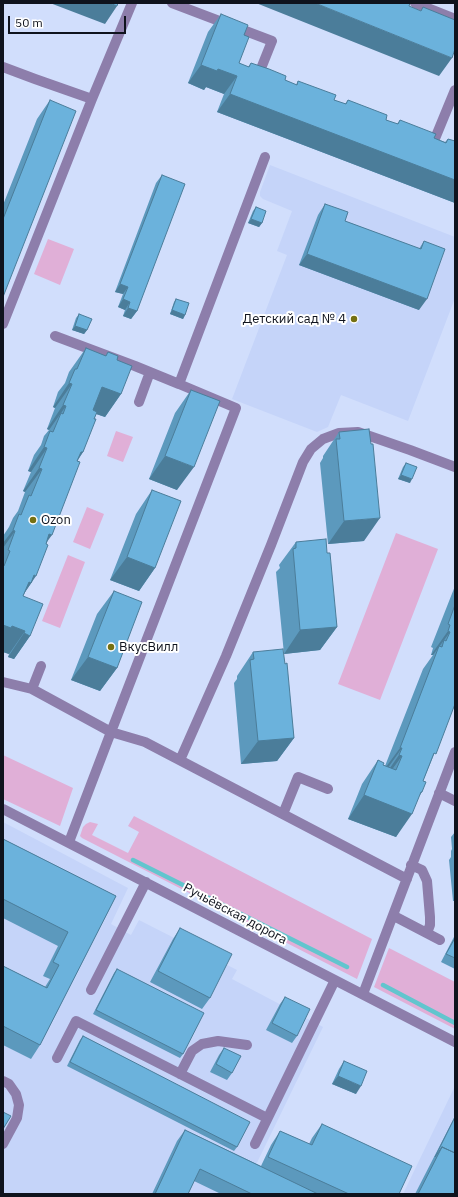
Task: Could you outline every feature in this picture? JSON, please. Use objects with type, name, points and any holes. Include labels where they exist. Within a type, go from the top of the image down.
[{"type":"street","points":[[3,324],[92,99],[132,3]]},
{"type":"street","points":[[172,3],[272,41],[258,76],[273,81]]},
{"type":"street","points":[[415,3],[455,18]]},
{"type":"street","points":[[3,66],[92,99]]},
{"type":"street","points":[[434,141],[455,90]]},
{"type":"street","points":[[179,384],[265,157]]},
{"type":"street","points":[[55,336],[150,372],[236,408],[69,842]]},
{"type":"street","points":[[139,402],[150,372]]},
{"type":"street","points":[[180,760],[226,656],[303,462],[311,449],[323,439],[339,433],[358,432],[455,467]]},
{"type":"street","points":[[32,689],[41,666]]},
{"type":"street","points":[[3,682],[32,689],[111,732],[145,742],[406,879]]},
{"type":"street","points":[[363,994],[394,916],[411,865],[455,752]]},
{"type":"street","points":[[283,814],[298,777],[328,789]]},
{"type":"street","points":[[439,793],[455,800]]},
{"type":"street","name":"Ручьёвская дорога","points":[[3,809],[455,1042]]},
{"type":"street","points":[[411,865],[422,870],[427,881],[430,917],[430,925],[427,933]]},
{"type":"street","points":[[91,990],[146,882]]},
{"type":"street","points":[[394,916],[440,940]]},
{"type":"street","points":[[254,1144],[335,980]]},
{"type":"street","points":[[57,1058],[76,1021],[267,1118]]},
{"type":"street","points":[[180,1074],[192,1051],[202,1044],[218,1041],[247,1045]]},
{"type":"street","points":[[3,1081],[8,1084],[16,1094],[19,1105],[17,1118],[3,1144]]},
{"type":"shaded area","name":"Детский сад № 4","points":[[270,165],[455,237],[455,298],[408,421],[341,395],[328,427],[317,432],[232,399],[287,255],[277,251],[292,211],[263,199],[260,196],[260,192]]},
{"type":"shaded area","points":[[48,239],[74,249],[60,285],[34,274]]},
{"type":"shaded area","points":[[116,431],[133,437],[123,462],[107,456]]},
{"type":"shaded area","points":[[87,507],[104,514],[90,549],[73,542]]},
{"type":"shaded area","points":[[396,533],[438,549],[380,700],[338,684]]},
{"type":"shaded area","points":[[68,555],[85,562],[60,628],[42,621]]},
{"type":"shaded area","points":[[3,755],[73,788],[60,826],[3,799]]},
{"type":"shaded area","points":[[134,816],[372,939],[357,979],[80,836],[83,827],[86,824],[90,822],[98,824],[92,835],[128,853],[139,832],[128,826]]},
{"type":"shaded area","points":[[3,822],[128,888],[111,924],[131,935],[139,920],[237,970],[232,979],[323,1027],[251,1175],[289,1194],[3,1194]]},
{"type":"shaded area","points":[[389,948],[455,982],[455,1029],[374,987]]},
{"type":"shaded area","points":[[455,1086],[455,1194],[403,1194]]},
{"type":"building","points":[[110,3],[118,3],[117,6]]},
{"type":"building","points":[[315,3],[410,3],[409,6],[421,11],[423,7],[455,20],[455,49],[452,58]]},
{"type":"building","points":[[221,14],[248,25],[244,35],[249,37],[239,63],[249,67],[251,63],[269,69],[286,76],[285,80],[297,85],[298,81],[336,95],[334,100],[346,104],[348,100],[387,115],[386,120],[398,124],[400,120],[436,134],[434,138],[446,143],[448,139],[455,141],[455,180],[230,94],[237,76],[201,65]]},
{"type":"building","points":[[50,100],[76,111],[3,297],[3,219]]},
{"type":"building","points":[[162,175],[185,184],[137,311],[128,308],[130,302],[123,299],[128,287],[120,284]]},
{"type":"building","points":[[325,204],[348,212],[345,221],[421,249],[424,241],[445,249],[427,299],[307,254]]},
{"type":"building","points":[[256,207],[266,211],[262,223],[251,219]]},
{"type":"building","points":[[176,299],[189,303],[185,315],[172,310]]},
{"type":"building","points":[[79,314],[92,319],[87,330],[75,326]]},
{"type":"building","points":[[86,348],[106,356],[108,352],[118,356],[117,360],[132,366],[121,394],[102,387],[93,410],[97,412],[94,419],[96,419],[83,452],[81,452],[77,461],[80,462],[52,535],[49,534],[46,544],[48,545],[36,576],[34,575],[31,583],[29,582],[23,596],[43,604],[30,636],[24,633],[25,631],[12,626],[11,628],[3,625],[3,565],[4,566],[10,551],[8,550],[19,514],[21,515],[29,495],[31,496],[42,469],[39,468],[47,448],[44,447],[50,431],[53,432],[61,413],[63,414],[66,406],[63,405],[72,384],[69,383]]},
{"type":"building","points":[[191,390],[220,401],[194,467],[165,456]]},
{"type":"building","points":[[369,429],[371,444],[373,444],[380,518],[344,521],[336,439],[340,439],[339,432]]},
{"type":"building","points":[[406,463],[417,467],[412,479],[401,475]]},
{"type":"building","points":[[152,490],[181,501],[155,568],[127,557]]},
{"type":"building","points":[[326,539],[327,553],[330,553],[337,627],[300,630],[293,549],[296,548],[296,542]]},
{"type":"building","points":[[114,591],[142,602],[117,668],[88,657]]},
{"type":"building","points":[[455,605],[455,704],[436,754],[434,753],[423,781],[426,782],[412,814],[364,795],[378,760],[384,763],[383,765],[396,770],[402,756],[399,755],[402,748],[400,748],[439,646],[442,647],[444,640],[446,641],[450,632],[448,631],[450,625],[448,624]]},
{"type":"building","points":[[283,649],[285,664],[287,663],[294,738],[258,741],[250,660],[254,659],[253,652]]},
{"type":"building","points":[[3,839],[116,896],[40,1045],[3,1026],[3,966],[47,988],[59,965],[53,962],[68,932],[3,899]]},
{"type":"building","points":[[180,928],[232,954],[210,998],[158,971]]},
{"type":"building","points":[[455,938],[455,958],[446,954]]},
{"type":"building","points":[[117,969],[204,1013],[183,1054],[96,1010]]},
{"type":"building","points":[[285,997],[310,1009],[297,1036],[272,1023]]},
{"type":"building","points":[[83,1036],[250,1122],[237,1147],[70,1062]]},
{"type":"building","points":[[224,1048],[241,1056],[232,1073],[216,1064]]},
{"type":"building","points":[[344,1061],[367,1071],[361,1086],[338,1076]]},
{"type":"building","points":[[3,1112],[11,1116],[3,1129]]},
{"type":"building","points":[[455,1117],[455,1153],[442,1147],[435,1157]]},
{"type":"building","points":[[322,1124],[412,1166],[399,1194],[349,1194],[268,1157],[280,1131],[312,1145]]},
{"type":"building","points":[[185,1130],[318,1194],[252,1194],[200,1169],[188,1194],[155,1194]]},
{"type":"building","points":[[442,1147],[455,1153],[455,1194],[418,1194]]},
{"type":"waterway","points":[[133,860],[347,967]]},
{"type":"waterway","points":[[383,985],[455,1023]]},
{"type":"place","name":"Детский сад № 4","points":[[354,319]]},
{"type":"place","name":"Ozon","points":[[33,520]]},
{"type":"place","name":"ВкусВилл","points":[[111,647]]}]
